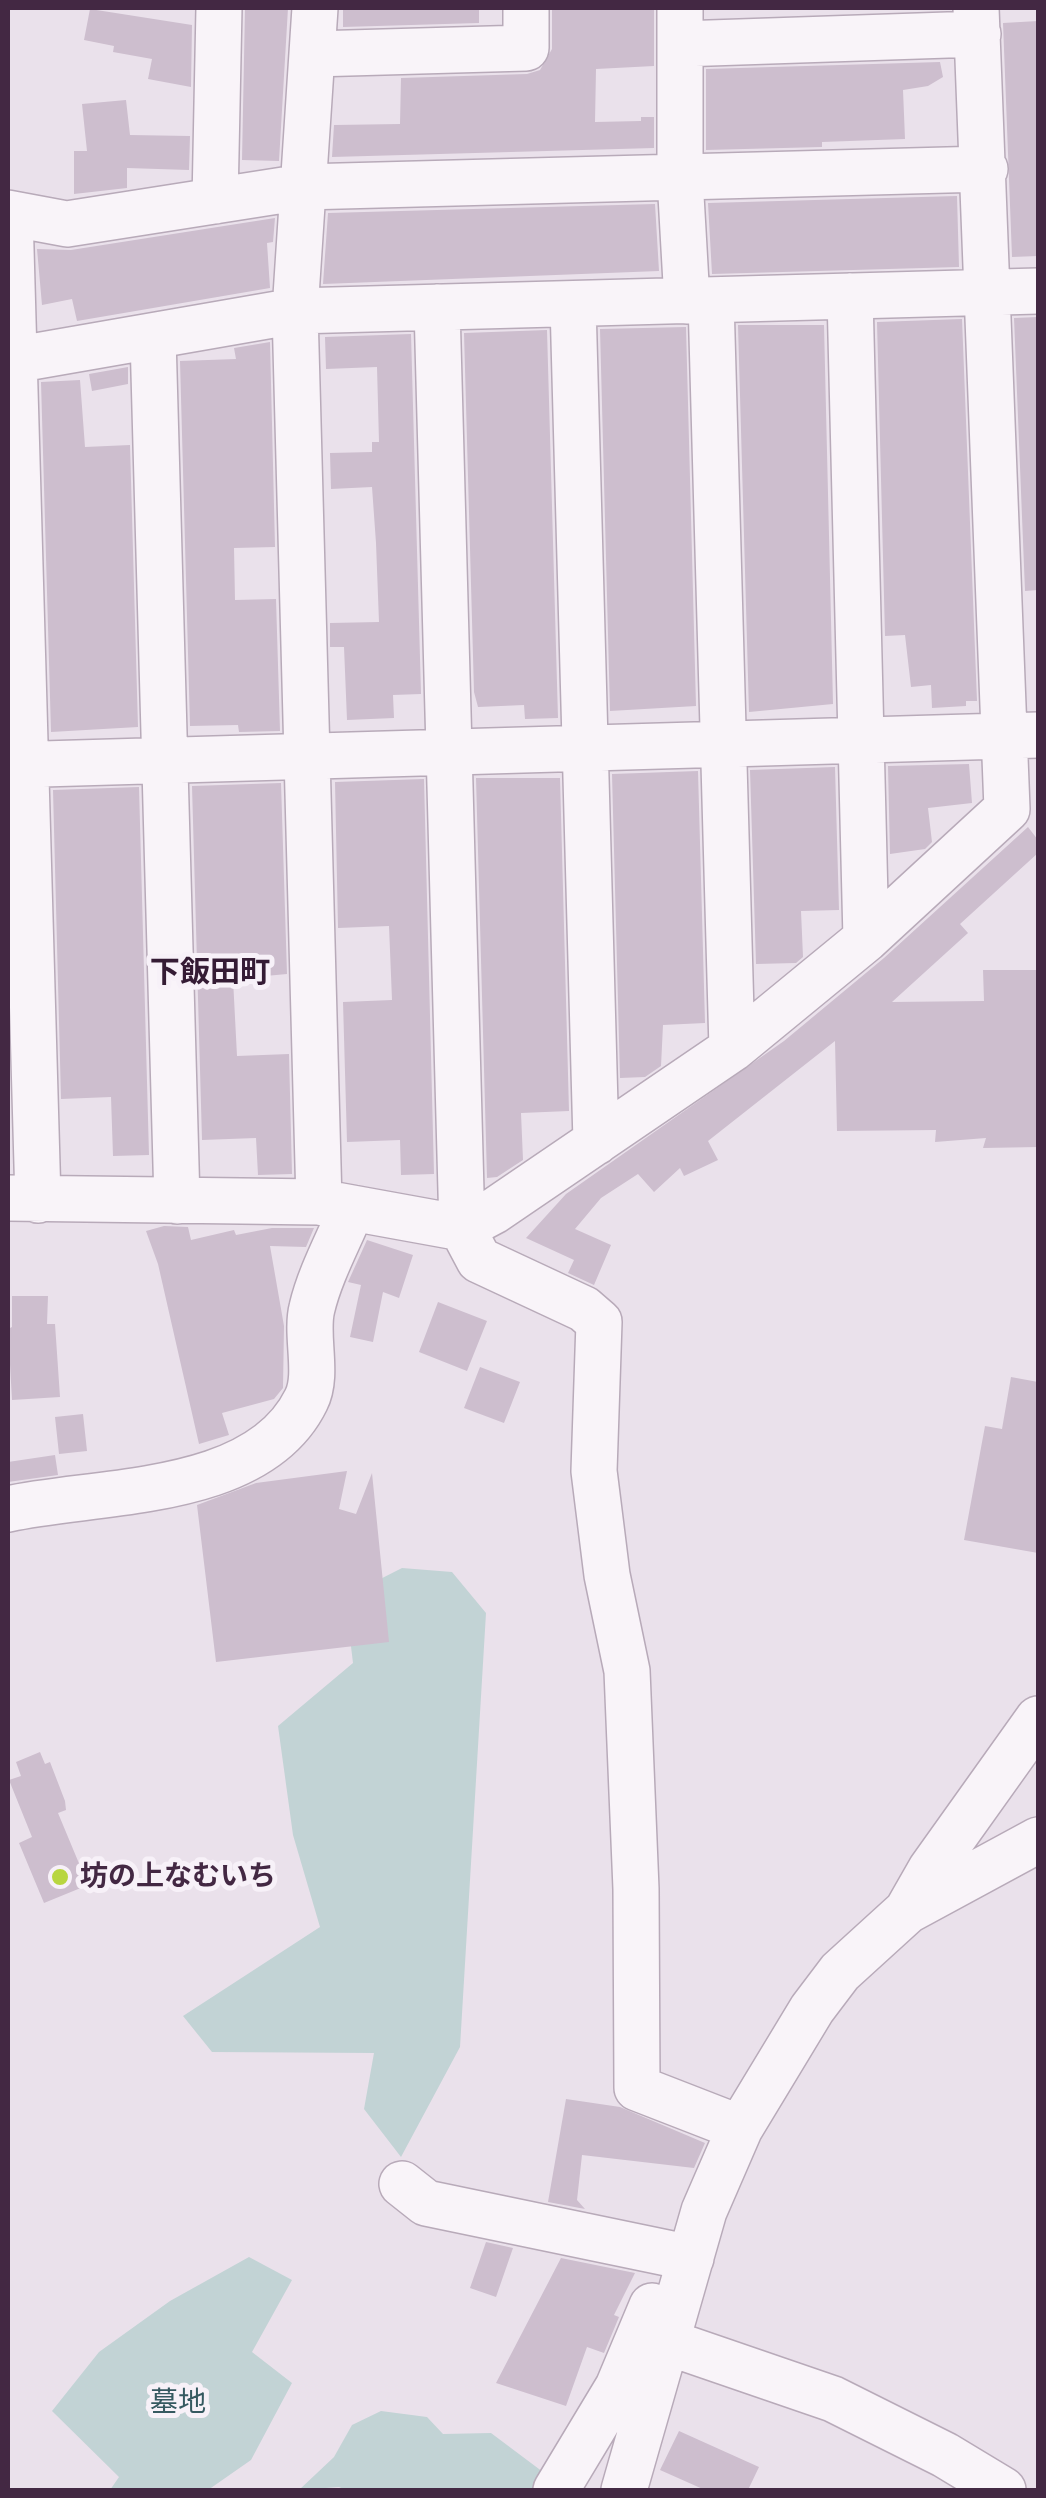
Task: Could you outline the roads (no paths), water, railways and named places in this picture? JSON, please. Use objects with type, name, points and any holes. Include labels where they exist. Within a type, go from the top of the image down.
[{"type":"street","points":[[215,202],[218,8]]},
{"type":"street","points":[[8,1509],[173,1484],[245,1462],[284,1430],[308,1397],[312,1309],[335,1205],[307,756],[295,311],[315,8]]},
{"type":"street","points":[[312,54],[526,48],[526,8]]},
{"type":"street","points":[[732,1049],[724,744],[699,300],[680,178],[680,26],[977,21],[985,169],[989,292],[1022,736],[1007,809],[866,939],[732,1049],[462,1228],[335,1205],[23,1199],[9,214],[67,224],[303,188],[680,178],[985,169]]},
{"type":"street","points":[[11,361],[295,311],[1038,291]]},
{"type":"street","points":[[850,296],[866,939]]},
{"type":"street","points":[[574,304],[596,1142]]},
{"type":"street","points":[[437,308],[462,1228],[479,1260],[584,1309],[599,1322],[594,1471],[604,1558],[627,1671],[636,1889],[637,2088],[740,2128]]},
{"type":"street","points":[[153,337],[177,1201]]},
{"type":"street","points":[[17,764],[1022,736]]},
{"type":"street","points":[[907,1911],[931,1870],[1038,1720]]},
{"type":"street","points":[[556,2490],[618,2387],[704,2212],[740,2128],[812,2009],[840,1972],[907,1911],[1038,1840]]},
{"type":"street","points":[[402,2184],[426,2203],[682,2256]]},
{"type":"street","points":[[624,2490],[667,2342],[682,2256]]},
{"type":"street","points":[[667,2342],[832,2399],[945,2455],[1003,2490]]},
{"type":"place","name":"坊の上なむいち","points":[[60,1877]]},
{"type":"district","name":"下飯田町","points":[[210,974]]},
{"type":"park label","name":"墓地","points":[[178,2403]]}]
